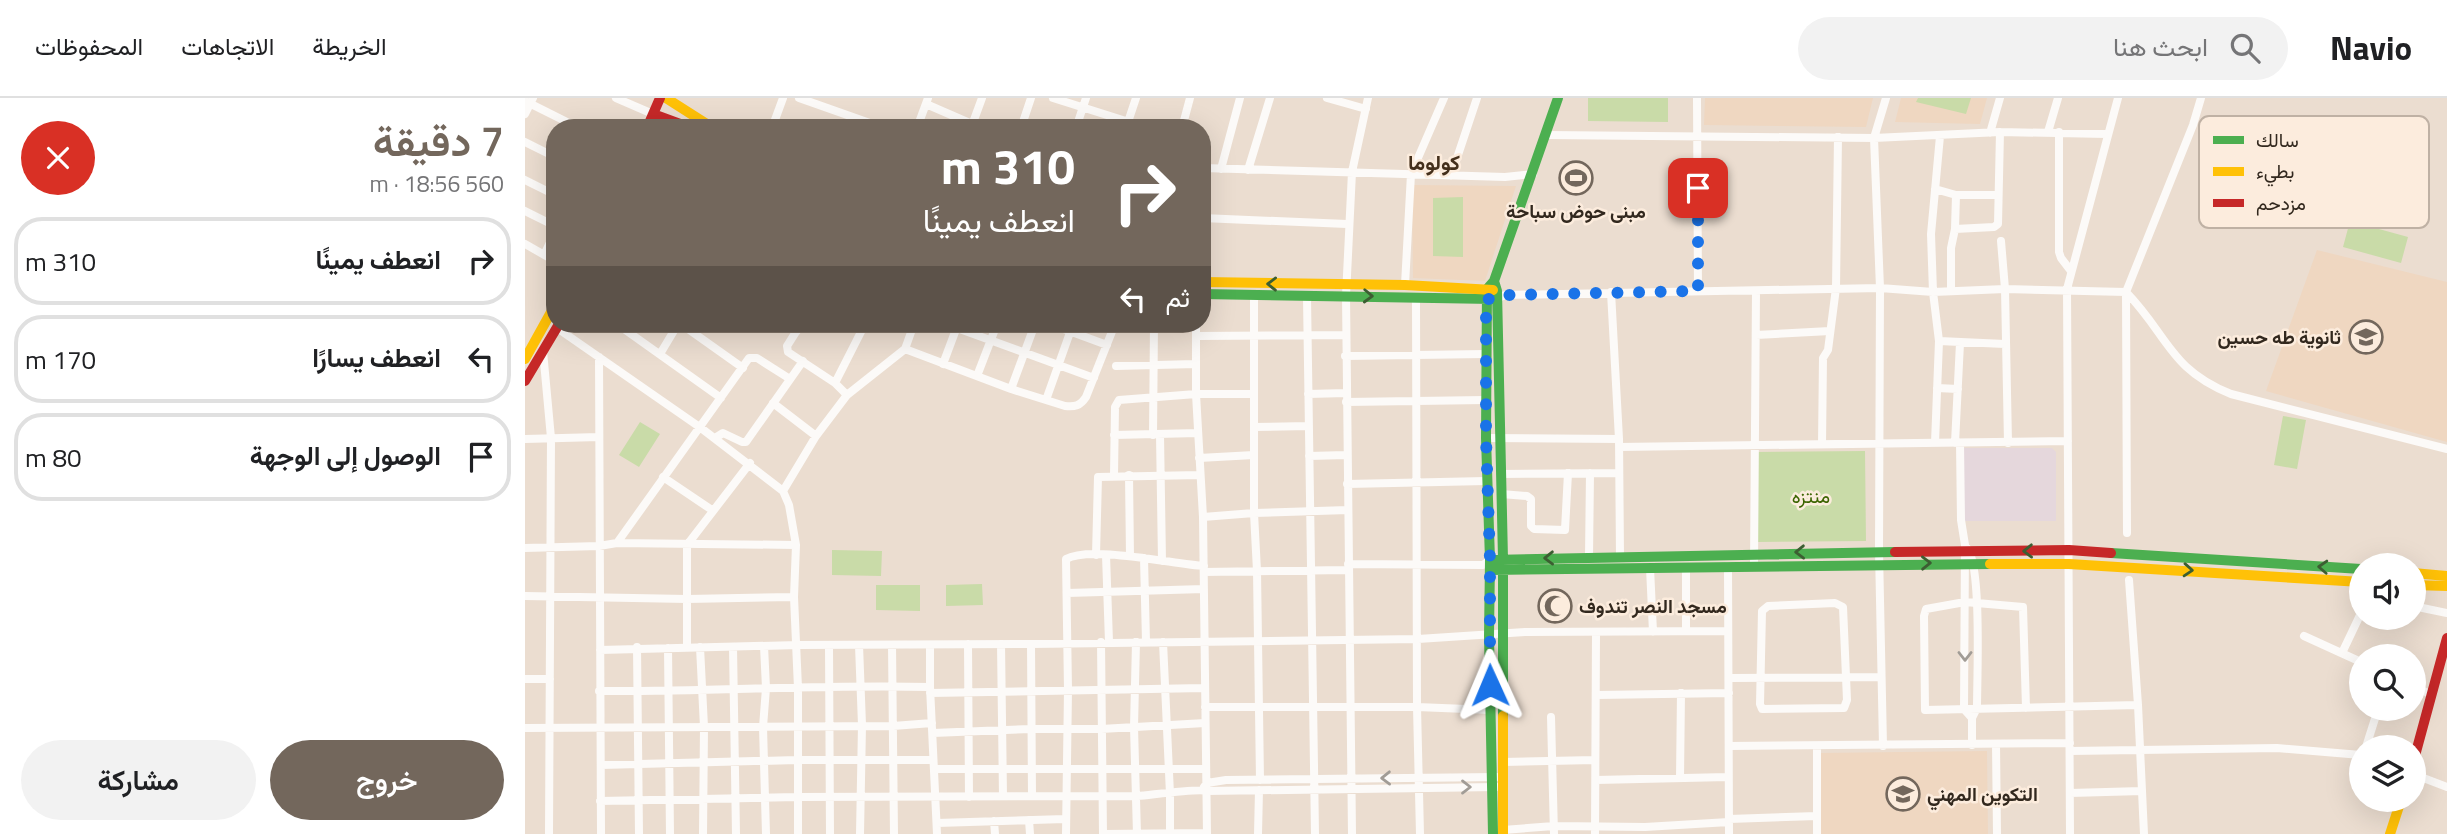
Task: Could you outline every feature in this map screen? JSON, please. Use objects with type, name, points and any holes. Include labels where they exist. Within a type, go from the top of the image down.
[{"type":"street","points":[[616,98],[660,119]]},
{"type":"street","points":[[651,119],[660,98]]},
{"type":"street","points":[[775,119],[783,98]]},
{"type":"street","points":[[799,98],[851,119]]},
{"type":"street","points":[[974,119],[982,98]]},
{"type":"street","points":[[1024,119],[1031,98]]},
{"type":"street","points":[[1053,98],[1111,119]]},
{"type":"street","points":[[1079,119],[1086,98]]},
{"type":"street","points":[[1129,119],[1136,98]]},
{"type":"street","points":[[1184,119],[1190,98]]},
{"type":"street","points":[[1221,169],[1240,98]]},
{"type":"street","points":[[1248,170],[1270,98]]},
{"type":"street","points":[[1327,98],[1366,108]]},
{"type":"street","points":[[1352,834],[1346,455],[1347,224],[1352,172],[1368,98]]},
{"type":"street","points":[[1405,285],[1411,174],[1444,98]]},
{"type":"street","points":[[1451,176],[1477,98]]},
{"type":"street","points":[[1558,98],[1494,292],[1485,354],[1491,710],[1498,782],[1499,833],[1554,830],[1645,831],[1729,820],[1817,816]]},
{"type":"street","points":[[1697,98],[1698,291]]},
{"type":"street","points":[[1883,746],[1878,444],[1880,288],[1874,138],[1886,98]]},
{"type":"street","points":[[1990,133],[2000,98]]},
{"type":"street","points":[[2048,132],[2058,98]]},
{"type":"street","points":[[2070,834],[2067,289],[2106,134],[2118,98]]},
{"type":"street","points":[[2127,533],[2126,292],[2193,125],[2201,98]]},
{"type":"street","points":[[666,119],[672,100],[700,119]]},
{"type":"street","points":[[525,114],[530,101],[563,119]]},
{"type":"street","points":[[920,119],[927,101],[959,119]]},
{"type":"street","points":[[1547,135],[1874,138],[2000,132],[2106,134]]},
{"type":"street","points":[[1955,229],[1994,227],[1998,224],[2000,132]]},
{"type":"street","points":[[2059,132],[2059,252],[2071,271]]},
{"type":"street","points":[[1935,443],[1938,341],[1931,234],[1940,135]]},
{"type":"street","points":[[1822,444],[1823,358],[1828,350],[1836,288],[1838,137]]},
{"type":"street","points":[[525,142],[546,152]]},
{"type":"street","points":[[1211,168],[1451,176],[1514,177],[1533,174]]},
{"type":"street","points":[[525,180],[546,190]]},
{"type":"street","points":[[1935,189],[1956,195],[1997,195]]},
{"type":"street","points":[[1951,291],[1951,248],[1955,229],[1956,195]]},
{"type":"street","points":[[525,211],[546,222]]},
{"type":"street","points":[[1211,218],[1347,224]]},
{"type":"street","points":[[2001,241],[2005,289],[2008,443]]},
{"type":"street","points":[[525,244],[544,254],[546,250]]},
{"type":"street","points":[[1211,282],[1346,290],[1416,298],[1494,292],[1836,288],[1933,292],[2067,289],[2126,292]]},
{"type":"street","points":[[1211,294],[1307,297],[1346,290],[1405,285],[1494,292]]},
{"type":"street","points":[[1754,566],[1756,291]]},
{"type":"street","points":[[1494,292],[1503,565],[1503,762],[1498,782]]},
{"type":"street","points":[[1611,292],[1619,443],[1620,556]]},
{"type":"street","points":[[2126,292],[2177,360],[2209,386],[2231,394],[2447,449]]},
{"type":"street","points":[[1254,295],[1254,513],[1260,780]]},
{"type":"street","points":[[1307,297],[1315,834]]},
{"type":"street","points":[[1416,298],[1420,834]]},
{"type":"street","points":[[525,359],[546,321]]},
{"type":"street","points":[[1756,335],[1830,331]]},
{"type":"street","points":[[525,381],[554,333]]},
{"type":"street","points":[[567,333],[750,463],[783,491],[789,505],[796,545],[794,597],[798,688],[797,834]]},
{"type":"street","points":[[630,333],[721,398]]},
{"type":"street","points":[[660,354],[674,333]]},
{"type":"street","points":[[693,333],[743,368]]},
{"type":"street","points":[[796,333],[787,349],[848,395]]},
{"type":"street","points":[[835,383],[860,333]]},
{"type":"street","points":[[783,491],[816,436],[848,395],[905,349],[911,333]]},
{"type":"street","points":[[943,364],[955,333]]},
{"type":"street","points":[[974,333],[1058,366],[1094,377]]},
{"type":"street","points":[[977,376],[994,333]]},
{"type":"street","points":[[1011,389],[1032,333]]},
{"type":"street","points":[[1046,400],[1070,333]]},
{"type":"street","points":[[1082,333],[1107,345]]},
{"type":"street","points":[[905,349],[1011,389],[1065,406],[1078,405],[1086,397],[1112,333]]},
{"type":"street","points":[[1154,333],[1152,397],[1162,474],[1162,561]]},
{"type":"street","points":[[1106,555],[1105,642],[1100,688],[1104,834],[1207,833],[1203,517],[1196,394],[1196,336],[1346,335]]},
{"type":"street","points":[[1938,341],[2005,344]]},
{"type":"street","points":[[1959,343],[1958,443],[1961,520],[1976,602],[1977,708],[1972,718],[1972,745]]},
{"type":"street","points":[[543,350],[551,438],[548,549],[549,834]]},
{"type":"street","points":[[1346,356],[1485,354]]},
{"type":"street","points":[[599,357],[601,834]]},
{"type":"street","points":[[617,543],[749,358],[754,357],[790,379]]},
{"type":"street","points":[[715,438],[723,433],[746,442],[803,361]]},
{"type":"street","points":[[1116,366],[1196,364]]},
{"type":"street","points":[[1937,388],[1958,389]]},
{"type":"street","points":[[1114,475],[1115,407],[1119,400],[1196,394],[1254,394]]},
{"type":"street","points":[[1308,394],[1415,400],[1485,400]]},
{"type":"street","points":[[773,403],[816,436]]},
{"type":"street","points":[[1254,427],[1309,426]]},
{"type":"street","points":[[1114,435],[1198,433]]},
{"type":"street","points":[[525,439],[599,437]]},
{"type":"street","points":[[1486,438],[1755,444],[2068,441]]},
{"type":"street","points":[[1199,458],[1254,455]]},
{"type":"street","points":[[1309,456],[1346,455]]},
{"type":"street","points":[[687,647],[687,545],[750,463]]},
{"type":"street","points":[[1501,494],[1528,496],[1531,499],[1531,526],[1534,529],[1565,530],[1568,473]]},
{"type":"street","points":[[1590,473],[1590,557]]},
{"type":"street","points":[[1501,474],[1619,473]]},
{"type":"street","points":[[1129,475],[1130,556]]},
{"type":"street","points":[[1096,555],[1098,477],[1200,475]]},
{"type":"street","points":[[663,477],[712,510]]},
{"type":"street","points":[[1347,484],[1486,481]]},
{"type":"street","points":[[1203,517],[1347,510]]},
{"type":"street","points":[[525,548],[548,549],[617,543],[796,545]]},
{"type":"street","points":[[1066,834],[1066,559],[1071,556],[1130,556],[1204,569],[1312,571],[1417,564],[1604,563],[1650,568],[1880,564],[1967,555],[2069,550],[2120,560],[2349,581]]},
{"type":"street","points":[[1503,565],[1590,557],[1604,563],[1620,556],[1879,551],[2069,564],[2120,560],[2349,568]]},
{"type":"street","points":[[1967,555],[1964,709],[1972,718]]},
{"type":"street","points":[[1137,834],[1134,690],[1141,642],[1145,558]]},
{"type":"street","points":[[1728,566],[1729,834]]},
{"type":"street","points":[[1686,567],[1686,631]]},
{"type":"street","points":[[1650,568],[1653,632]]},
{"type":"street","points":[[2426,574],[2447,576]]},
{"type":"street","points":[[2129,580],[2144,834]]},
{"type":"street","points":[[2426,585],[2447,586]]},
{"type":"street","points":[[1066,593],[1204,589]]},
{"type":"street","points":[[525,596],[687,599],[794,597]]},
{"type":"street","points":[[2026,708],[2024,608],[1976,602],[1926,609],[1924,709],[1927,711],[2138,705]]},
{"type":"street","points":[[1835,603],[1843,607],[1847,700],[1844,708],[1765,711],[1760,704],[1761,677],[1761,614],[1765,608],[1835,603]]},
{"type":"street","points":[[2426,609],[2447,613]]},
{"type":"street","points":[[2342,653],[2353,630]]},
{"type":"street","points":[[600,650],[797,645],[1417,639],[1525,632],[1728,631]]},
{"type":"street","points":[[1595,831],[1596,632]]},
{"type":"street","points":[[2304,636],[2349,656]]},
{"type":"street","points":[[2421,735],[2447,638]]},
{"type":"street","points":[[1163,642],[1167,689],[1170,834]]},
{"type":"street","points":[[968,644],[969,797]]},
{"type":"street","points":[[1001,644],[1003,796]]},
{"type":"street","points":[[1031,644],[1032,796]]},
{"type":"street","points":[[859,645],[862,725],[860,834]]},
{"type":"street","points":[[892,645],[894,834]]},
{"type":"street","points":[[930,645],[937,834]]},
{"type":"street","points":[[764,646],[766,688],[763,727],[767,834]]},
{"type":"street","points":[[829,646],[830,834]]},
{"type":"street","points":[[700,647],[704,727],[703,834]]},
{"type":"street","points":[[733,647],[736,834]]},
{"type":"street","points":[[637,648],[639,834]]},
{"type":"street","points":[[668,648],[670,834]]},
{"type":"street","points":[[1729,678],[1881,677]]},
{"type":"street","points":[[525,679],[550,679]]},
{"type":"street","points":[[599,691],[861,686],[967,691],[1204,688]]},
{"type":"street","points":[[1597,695],[1729,692]]},
{"type":"street","points":[[2426,692],[2432,695]]},
{"type":"street","points":[[1680,778],[1681,693]]},
{"type":"street","points":[[1205,706],[1491,710]]},
{"type":"street","points":[[1551,717],[1550,762],[1554,830]]},
{"type":"street","points":[[525,728],[763,727],[798,724],[893,726],[932,723]]},
{"type":"street","points":[[933,733],[1101,729],[1205,723]]},
{"type":"street","points":[[1729,746],[1996,744],[2141,749],[2277,748],[2349,754]]},
{"type":"street","points":[[1996,744],[1997,834]]},
{"type":"street","points":[[1817,746],[1818,834]]},
{"type":"street","points":[[601,765],[766,760],[894,760],[969,770],[1205,768]]},
{"type":"street","points":[[1503,762],[1595,760]]},
{"type":"street","points":[[1596,780],[1728,777]]},
{"type":"street","points":[[2426,779],[2447,787]]},
{"type":"street","points":[[600,801],[797,797],[1137,796],[1170,794],[1260,780],[1314,785]]},
{"type":"street","points":[[1205,788],[1259,790],[1314,785],[1498,782]]},
{"type":"street","points":[[1258,834],[1259,790]]},
{"type":"street","points":[[2070,793],[2142,791]]},
{"type":"street","points":[[2389,834],[2397,812]]},
{"type":"street","points":[[937,822],[1065,819]]},
{"type":"street","points":[[1029,820],[1030,834]]},
{"type":"street","points":[[994,821],[995,834]]},
{"type":"street","points":[[955,823],[955,834]]},
{"type":"shaded area","points":[[1705,98],[1873,98],[1866,127],[1704,125]]},
{"type":"shaded area","points":[[1901,98],[1987,98],[1980,124],[1895,122]]},
{"type":"shaded area","points":[[1412,185],[1516,186],[1485,281],[1413,278]]},
{"type":"shaded area","name":"ثانوية طه حسين","points":[[2317,250],[2447,282],[2447,442],[2266,391]]},
{"type":"shaded area","points":[[1963,448],[2052,448],[2056,452],[2056,521],[1964,521]]},
{"type":"shaded area","name":"التكوين المهني","points":[[1987,751],[1988,834],[1818,834],[1818,753]]},
{"type":"green space","points":[[1588,98],[1668,98],[1668,122],[1588,121]]},
{"type":"green space","points":[[1918,98],[1971,98],[1966,114],[1916,102]]},
{"type":"green space","points":[[1463,197],[1463,257],[1433,256],[1433,198]]},
{"type":"green space","points":[[2348,228],[2375,228],[2408,237],[2401,263],[2343,247]]},
{"type":"green space","points":[[2283,416],[2306,420],[2297,469],[2274,465]]},
{"type":"green space","points":[[640,422],[660,434],[639,467],[619,455]]},
{"type":"green space","name":"منتزه","points":[[1865,451],[1866,541],[1757,542],[1756,452]]},
{"type":"green space","points":[[832,550],[882,551],[881,576],[832,575]]},
{"type":"green space","points":[[982,584],[983,605],[946,606],[946,585]]},
{"type":"green space","points":[[876,585],[920,585],[920,611],[876,610]]},
{"type":"traffic: fast","points":[[1493,834],[1486,438],[1487,289],[1494,281],[1558,98]]},
{"type":"traffic: fast","points":[[1494,281],[1497,291],[1503,559],[1503,716]]},
{"type":"traffic: fast","points":[[1211,294],[1493,299]]},
{"type":"traffic: fast","points":[[1490,560],[1895,552]]},
{"type":"traffic: fast","points":[[2111,553],[2349,568]]},
{"type":"traffic: fast","points":[[1490,570],[1990,564]]},
{"type":"traffic: slow","points":[[666,98],[699,119]]},
{"type":"traffic: slow","points":[[1211,282],[1405,285],[1493,290]]},
{"type":"traffic: slow","points":[[525,359],[546,321]]},
{"type":"traffic: slow","points":[[1990,564],[2069,564],[2349,581]]},
{"type":"traffic: slow","points":[[2426,574],[2447,576]]},
{"type":"traffic: slow","points":[[2426,585],[2447,586]]},
{"type":"traffic: slow","points":[[1503,716],[1503,834]]},
{"type":"traffic: slow","points":[[2390,834],[2397,812]]},
{"type":"traffic: jam","points":[[651,119],[660,98]]},
{"type":"traffic: jam","points":[[653,114],[667,119]]},
{"type":"traffic: jam","points":[[525,381],[554,333]]},
{"type":"traffic: jam","points":[[1895,552],[2069,550],[2111,553]]},
{"type":"traffic: jam","points":[[2421,735],[2447,638]]},
{"type":"place","name":"مبنى حوض سباحة","points":[[1576,178]]},
{"type":"place","name":"ثانوية طه حسين","points":[[2366,337]]},
{"type":"place","name":"مسجد النصر تندوف","points":[[1555,606]]},
{"type":"place","name":"التكوين المهني","points":[[1903,794]]},
{"type":"district","name":"كولوما","points":[[1434,163]]},
{"type":"route","points":[[1490,685],[1486,299],[1505,295],[1698,291],[1698,188]]}]
